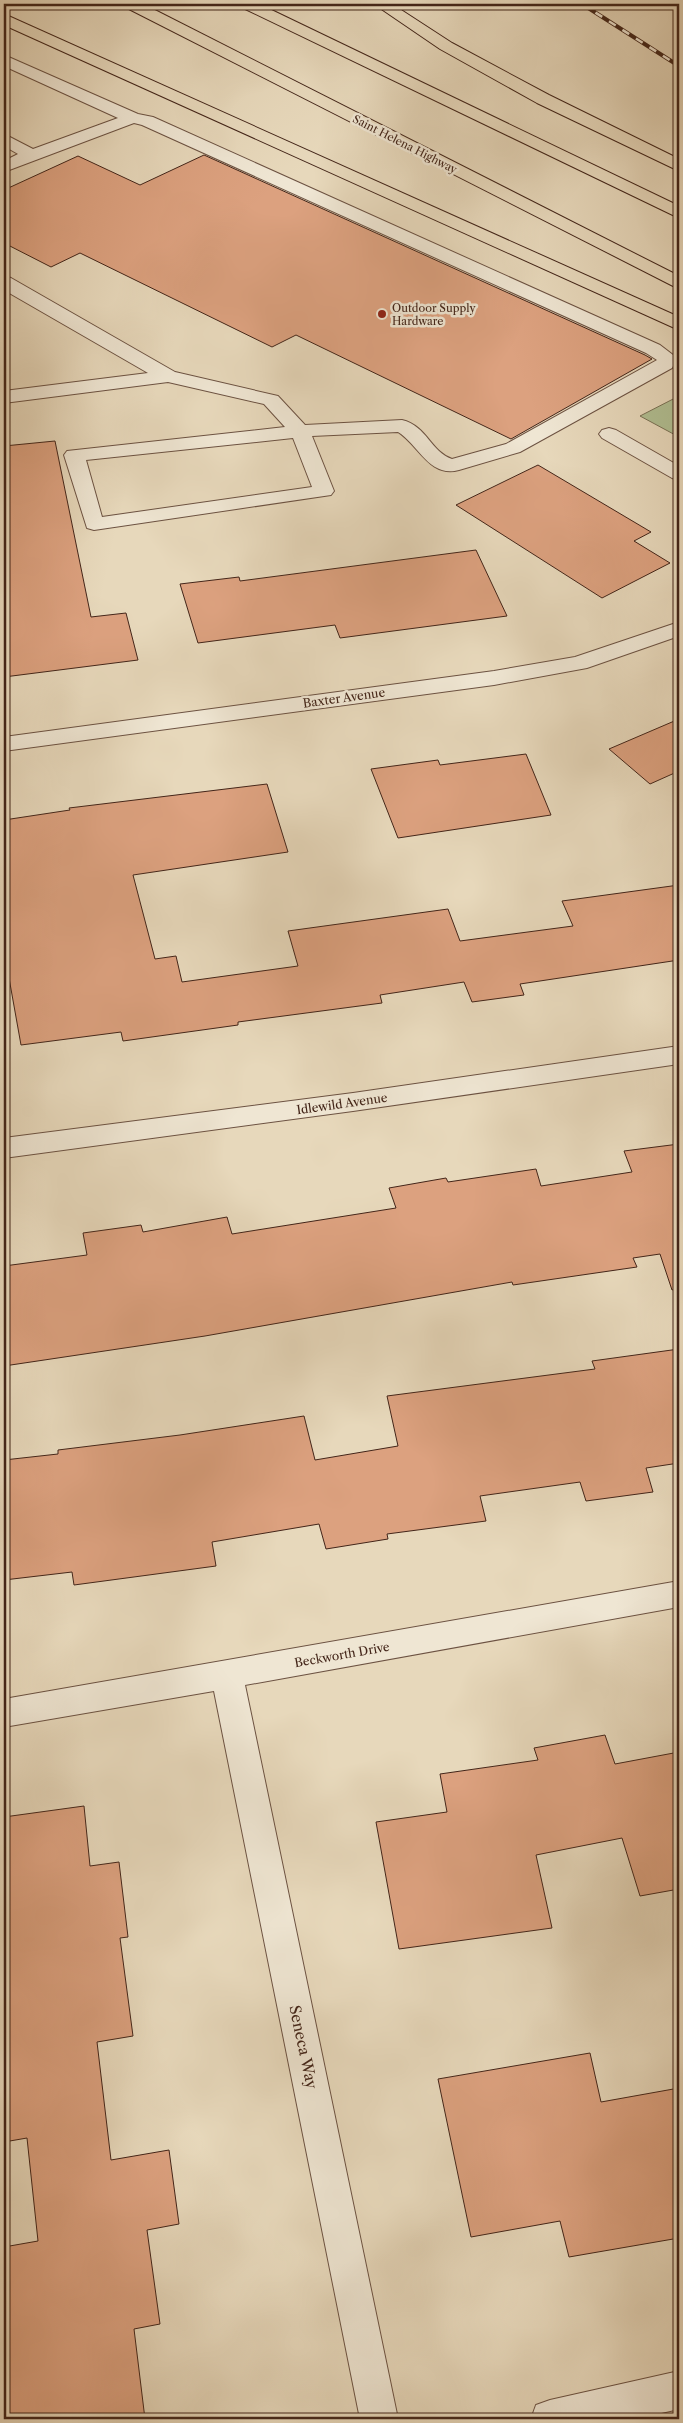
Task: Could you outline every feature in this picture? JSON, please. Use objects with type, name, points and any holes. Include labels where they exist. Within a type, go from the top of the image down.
[{"type":"highway","name":"Saint Helena Highway","points":[[131,4],[679,283]]},
{"type":"highway","points":[[247,4],[679,213]]},
{"type":"highway","points":[[382,4],[446,46],[543,99],[679,166]]},
{"type":"highway","points":[[4,19],[679,324]]},
{"type":"street","points":[[4,60],[133,118],[147,121],[653,348],[667,358],[665,364],[513,448],[452,466],[438,461],[415,434],[402,426],[300,431],[74,455],[94,524],[324,491],[300,431],[271,400],[168,376],[4,282]]},
{"type":"street","points":[[4,167],[133,118]]},
{"type":"street","points":[[4,139],[32,155]]},
{"type":"street","points":[[4,397],[168,376]]},
{"type":"street","points":[[609,434],[679,474]]},
{"type":"street","name":"Baxter Avenue","points":[[4,744],[494,678],[579,663],[679,629]]},
{"type":"street","name":"Idlewild Avenue","points":[[4,1148],[353,1102],[679,1055]]},
{"type":"street","name":"Beckworth Drive","points":[[4,1713],[227,1676],[679,1594]]},
{"type":"street","name":"Seneca Way","points":[[227,1676],[379,2419]]},
{"type":"street","points":[[550,2419],[679,2390]]},
{"type":"green space","points":[[679,396],[679,437],[640,416]]},
{"type":"building","name":"Outdoor Supply Hardware","points":[[204,155],[652,359],[511,439],[296,335],[272,347],[80,253],[51,267],[4,243],[4,190],[78,156],[140,185]]},
{"type":"building","points":[[55,441],[91,617],[126,613],[138,660],[4,677],[4,446]]},
{"type":"building","points":[[538,465],[651,532],[634,541],[670,563],[602,598],[456,505]]},
{"type":"building","points":[[476,550],[507,616],[340,638],[335,625],[198,643],[180,584],[239,577],[240,581]]},
{"type":"building","points":[[679,719],[679,771],[650,784],[609,749]]},
{"type":"building","points":[[526,754],[551,815],[398,838],[371,769],[438,760],[440,765]]},
{"type":"building","points":[[267,784],[288,852],[133,875],[155,959],[176,956],[182,982],[298,966],[288,931],[448,909],[460,941],[573,926],[562,901],[679,885],[679,960],[520,984],[524,995],[472,1002],[464,982],[380,995],[382,1003],[238,1022],[238,1025],[123,1041],[121,1032],[21,1045],[4,950],[4,820],[70,810],[69,808]]},
{"type":"building","points":[[679,1144],[679,1288],[672,1290],[660,1254],[633,1258],[637,1267],[513,1285],[512,1282],[205,1336],[4,1366],[4,1266],[87,1255],[83,1233],[141,1225],[143,1232],[227,1217],[232,1234],[396,1208],[389,1188],[446,1178],[448,1182],[536,1169],[541,1186],[632,1172],[624,1151]]},
{"type":"building","points":[[679,1349],[679,1463],[646,1468],[653,1492],[586,1501],[580,1482],[480,1496],[486,1521],[387,1534],[388,1539],[326,1549],[319,1524],[212,1542],[216,1566],[74,1585],[72,1572],[4,1580],[4,1460],[58,1454],[58,1450],[180,1435],[304,1416],[315,1460],[398,1446],[387,1396],[595,1369],[592,1361]]},
{"type":"building","points":[[605,1735],[615,1764],[679,1752],[679,1889],[640,1896],[622,1838],[536,1855],[552,1928],[399,1949],[376,1822],[447,1812],[440,1774],[538,1760],[534,1748]]},
{"type":"building","points":[[84,1806],[90,1866],[119,1862],[128,1937],[120,1938],[133,2036],[97,2042],[111,2160],[169,2150],[179,2224],[147,2230],[160,2324],[134,2329],[145,2419],[4,2419],[4,2247],[38,2241],[27,2138],[4,2142],[4,1817]]},
{"type":"building","points":[[590,2053],[601,2102],[679,2088],[679,2238],[569,2257],[560,2221],[471,2237],[438,2079]]},
{"type":"railway","points":[[582,4],[679,66]]},
{"type":"place","name":"Outdoor Supply Hardware","points":[[382,314]]}]
